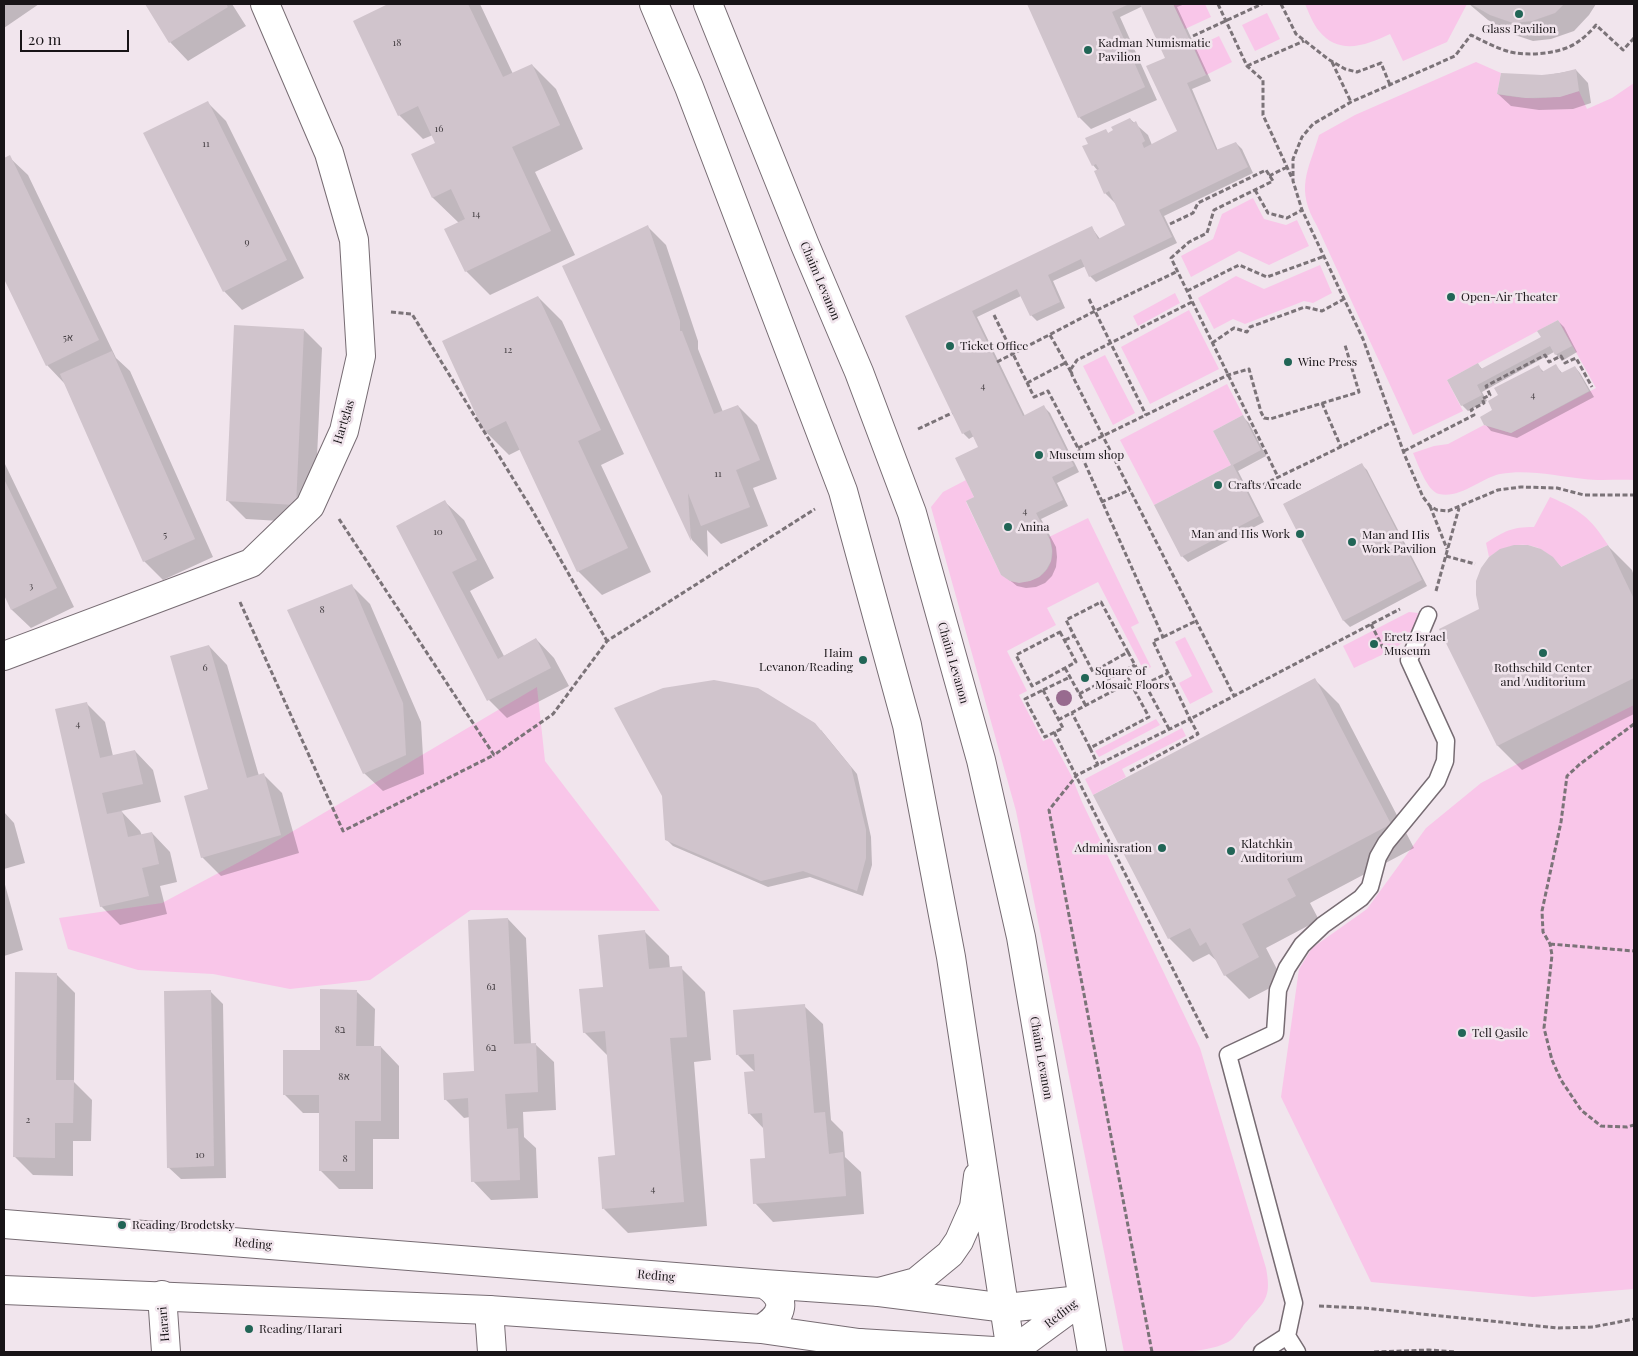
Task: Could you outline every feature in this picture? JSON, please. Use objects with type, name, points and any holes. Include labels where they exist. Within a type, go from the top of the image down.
[{"type":"street","name":"Hartglas","points":[[4,656],[252,563],[310,506],[344,430],[361,356],[354,240],[329,153],[265,4]]},
{"type":"street","points":[[654,4],[689,87],[843,491],[907,725],[951,957],[1006,1308],[1011,1352],[859,1343]]},
{"type":"street","name":"Chaim Levanon","points":[[708,4],[805,245],[859,372],[897,471],[914,522],[980,760],[1021,937],[1092,1352]]},
{"type":"street","points":[[879,1292],[916,1282],[950,1254],[959,1241],[974,1207],[982,1152]]},
{"type":"street","name":"Reding","points":[[4,1224],[879,1292],[1006,1308],[1082,1300]]},
{"type":"street","points":[[761,1329],[775,1319],[780,1310],[781,1302],[777,1293],[764,1284]]},
{"type":"street","points":[[4,1290],[490,1310],[761,1329],[859,1343],[905,1352]]},
{"type":"street","name":"Harari","points":[[162,1296],[166,1352]]},
{"type":"street","name":"Reding","points":[[1011,1352],[1082,1300]]},
{"type":"street","points":[[490,1310],[492,1352]]},
{"type":"lane","points":[[1297,1352],[1287,1336],[1294,1303],[1228,1055],[1275,1033],[1278,990],[1287,968],[1302,945],[1323,925],[1361,898],[1370,887],[1378,857],[1386,843],[1437,781],[1444,761],[1446,741],[1409,660],[1428,615]]},
{"type":"lane","points":[[1262,1352],[1287,1336]]},
{"type":"path","points":[[1218,4],[1247,66],[1263,80],[1263,115],[1293,181],[1302,210],[1363,339],[1392,422],[1423,497],[1430,506],[1448,550]]},
{"type":"path","points":[[1193,36],[1262,4]]},
{"type":"path","points":[[1281,4],[1296,34],[1332,62],[1345,70],[1357,72],[1381,63],[1390,85]]},
{"type":"path","points":[[1293,181],[1293,160],[1302,137],[1313,124],[1351,102],[1456,56],[1471,35],[1489,45],[1509,52],[1531,54],[1556,52],[1578,42],[1596,26],[1623,50],[1634,38]]},
{"type":"path","points":[[1247,66],[1304,41]]},
{"type":"path","points":[[1332,62],[1351,102]]},
{"type":"path","points":[[1270,176],[1287,167]]},
{"type":"path","points":[[1170,224],[1193,214],[1198,203],[1266,170],[1273,181],[1214,210],[1207,233],[1189,242],[1171,258],[1278,478]]},
{"type":"path","points":[[1256,190],[1268,213],[1287,218],[1302,210]]},
{"type":"path","points":[[1187,291],[1239,265],[1267,276],[1325,256]]},
{"type":"path","points":[[996,362],[1178,271]]},
{"type":"path","points":[[1089,299],[1146,416]]},
{"type":"path","points":[[1212,343],[1234,328],[1247,332],[1250,327],[1305,307],[1322,311],[1344,299]]},
{"type":"path","points":[[1072,375],[1071,369],[1077,360],[1192,302]]},
{"type":"path","points":[[358,308],[412,314],[532,508],[607,641]]},
{"type":"path","points":[[994,315],[1034,397],[1048,391],[1078,448],[1163,637]]},
{"type":"path","points":[[1050,335],[1066,363],[1234,696]]},
{"type":"path","points":[[1078,448],[1228,375],[1249,369],[1264,418],[1276,418],[1359,392],[1345,345]]},
{"type":"path","points":[[1404,451],[1474,415],[1471,410],[1484,403],[1482,399],[1490,395],[1486,386],[1545,356],[1549,362],[1561,356],[1565,363],[1576,358],[1592,387]]},
{"type":"path","points":[[1027,384],[1066,363]]},
{"type":"path","points":[[1322,403],[1341,447]]},
{"type":"path","points":[[918,429],[952,413]]},
{"type":"path","points":[[1256,488],[1392,422]]},
{"type":"path","points":[[318,487],[494,755]]},
{"type":"path","points":[[1430,506],[1436,510],[1448,511],[1498,490],[1521,487],[1558,488],[1584,494],[1634,495]]},
{"type":"path","points":[[1101,502],[1130,490]]},
{"type":"path","points":[[227,573],[343,831],[494,755],[553,714],[607,641],[843,491]]},
{"type":"path","points":[[1428,615],[1459,508]]},
{"type":"path","points":[[1446,556],[1476,564]]},
{"type":"path","points":[[1428,595],[1436,591]]},
{"type":"path","points":[[1128,652],[1094,672],[1066,620],[1101,602],[1128,652],[1135,665],[1169,729]]},
{"type":"path","points":[[1152,1352],[1049,810],[1076,775],[1404,608]]},
{"type":"path","points":[[1130,771],[1198,734],[1152,641],[1196,621]]},
{"type":"path","points":[[1060,632],[1065,640],[1076,662],[1032,686],[1016,655],[1060,632]]},
{"type":"path","points":[[1065,640],[1074,636]]},
{"type":"path","points":[[1079,694],[1135,665]]},
{"type":"path","points":[[1065,668],[1086,706]]},
{"type":"path","points":[[1090,748],[1149,717],[1124,671]]},
{"type":"path","points":[[1145,684],[1168,673]]},
{"type":"path","points":[[1043,690],[1063,728],[1045,737],[1025,699],[1043,690],[1070,677]]},
{"type":"path","points":[[1058,720],[1130,682]]},
{"type":"path","points":[[1072,713],[1098,765]]},
{"type":"path","points":[[1634,724],[1580,764],[1567,776],[1542,911],[1543,932],[1550,944],[1552,955],[1544,1028],[1552,1060],[1561,1080],[1580,1110],[1601,1126],[1627,1127],[1634,1125]]},
{"type":"path","points":[[1054,732],[1207,1039],[1228,1055]]},
{"type":"path","points":[[1550,944],[1634,951]]},
{"type":"path","points":[[1294,1303],[1364,1308],[1558,1328],[1593,1327],[1634,1319]]},
{"type":"path","points":[[1374,1352],[1429,1350],[1456,1352]]},
{"type":"shaded area","points":[[1173,4],[1205,4],[1211,17],[1185,29]]},
{"type":"shaded area","points":[[1305,4],[1467,4],[1447,42],[1403,61],[1390,34],[1372,42],[1353,46],[1335,44],[1319,31]]},
{"type":"shaded area","points":[[1267,13],[1280,39],[1255,51],[1242,25]]},
{"type":"shaded area","points":[[1219,36],[1232,62],[1206,75],[1194,48]]},
{"type":"shaded area","points":[[1476,62],[1501,73],[1497,94],[1539,98],[1579,91],[1587,109],[1612,98],[1634,83],[1634,480],[1590,480],[1521,472],[1493,476],[1455,494],[1447,495],[1435,492],[1423,476],[1413,453],[1434,446],[1448,444],[1484,425],[1511,433],[1596,388],[1558,320],[1447,380],[1463,411],[1413,435],[1310,213],[1306,201],[1306,180],[1319,135],[1355,115]]},
{"type":"shaded area","points":[[1253,198],[1264,219],[1286,225],[1297,220],[1309,246],[1269,265],[1239,251],[1191,277],[1181,256],[1213,239],[1222,214]]},
{"type":"shaded area","points":[[1320,265],[1332,293],[1313,303],[1304,301],[1245,324],[1233,319],[1214,329],[1198,298],[1236,276],[1264,289]]},
{"type":"shaded area","points":[[1175,293],[1180,303],[1138,326],[1133,316]]},
{"type":"shaded area","points":[[1189,310],[1219,369],[1150,404],[1121,347]]},
{"type":"shaded area","points":[[1105,355],[1135,413],[1113,425],[1083,366]]},
{"type":"shaded area","points":[[1227,384],[1243,415],[1213,431],[1231,465],[1154,505],[1120,440]]},
{"type":"shaded area","points":[[966,480],[974,497],[966,502],[1001,575],[1023,582],[1033,580],[1042,575],[1052,559],[1049,537],[1088,518],[1139,623],[1131,627],[1151,667],[1144,671],[1098,582],[1047,608],[1056,625],[1007,651],[1027,691],[1019,695],[1043,741],[1051,738],[1071,775],[1082,802],[1200,1048],[1266,1268],[1268,1291],[1264,1302],[1231,1340],[1209,1349],[1179,1352],[1124,1352],[1016,811],[931,507],[943,492]]},
{"type":"shaded area","points":[[1550,497],[1584,515],[1608,545],[1561,567],[1545,552],[1528,545],[1509,547],[1489,557],[1486,543],[1509,530],[1534,527]]},
{"type":"shaded area","points":[[1409,612],[1418,613],[1414,630],[1409,638],[1386,653],[1354,668],[1343,646]]},
{"type":"shaded area","points":[[1185,637],[1213,692],[1190,704],[1179,683],[1192,676],[1175,642]]},
{"type":"shaded area","points":[[537,687],[545,761],[660,911],[471,910],[370,980],[290,989],[213,974],[138,970],[68,949],[59,918],[162,903],[256,853]]},
{"type":"shaded area","name":"Tell Qasile","points":[[1634,705],[1634,1289],[1533,1297],[1371,1282],[1281,1097],[1299,969],[1312,948],[1367,909],[1426,828],[1481,783]]},
{"type":"shaded area","points":[[1156,719],[1160,725],[1099,757],[1095,751]]},
{"type":"shaded area","points":[[1182,728],[1186,736],[1122,769],[1126,777],[1093,795],[1085,779]]},
{"type":"building","points":[[145,4],[226,4],[228,7],[169,43]]},
{"type":"building","points":[[388,4],[468,4],[503,77],[532,64],[560,125],[512,147],[551,231],[465,272],[444,229],[465,219],[451,189],[432,198],[411,154],[435,143],[418,106],[398,116],[353,21]]},
{"type":"building","name":"Kadman Numismatic Pavilion","points":[[1027,4],[1129,4],[1112,12],[1145,87],[1078,118]]},
{"type":"building","points":[[1140,4],[1173,4],[1206,75],[1187,83],[1216,150],[1236,142],[1248,167],[1159,210],[1172,237],[1089,277],[1081,259],[1048,275],[1060,302],[1030,316],[1017,289],[972,311],[1023,416],[1044,405],[1074,466],[1052,477],[1063,500],[1036,513],[1050,540],[1051,561],[1039,577],[1019,583],[1010,581],[1001,575],[966,501],[974,497],[955,458],[978,447],[970,430],[962,434],[905,316],[1092,226],[1098,239],[1125,225],[1109,191],[1104,194],[1094,171],[1099,169],[1096,164],[1092,166],[1082,146],[1088,144],[1085,138],[1106,129],[1108,133],[1113,130],[1111,127],[1130,118],[1133,123],[1136,121],[1145,141],[1142,143],[1144,148],[1177,131],[1146,66],[1165,58]]},
{"type":"building","name":"Glass Pavilion","points":[[1471,4],[1564,4],[1555,13],[1532,21],[1513,23],[1490,15]]},
{"type":"building","points":[[1576,69],[1579,91],[1560,97],[1526,98],[1497,94],[1501,73],[1542,75]]},
{"type":"building","points":[[208,101],[287,260],[223,292],[143,133]]},
{"type":"building","points":[[10,155],[99,340],[46,366],[4,279],[4,158]]},
{"type":"building","points":[[648,225],[680,321],[680,331],[682,331],[714,414],[738,405],[760,460],[736,470],[750,507],[701,526],[688,493],[691,541],[562,266]]},
{"type":"building","points":[[538,296],[601,430],[578,441],[628,548],[577,572],[506,421],[484,432],[442,341]]},
{"type":"building","points":[[1558,320],[1572,346],[1555,355],[1550,346],[1477,385],[1482,395],[1461,406],[1447,380],[1478,363],[1481,369],[1541,337],[1537,331]]},
{"type":"building","points":[[234,325],[304,329],[296,505],[226,501]]},
{"type":"building","points":[[112,351],[195,539],[143,562],[60,374]]},
{"type":"building","points":[[1556,364],[1561,373],[1575,366],[1589,391],[1511,433],[1484,425],[1480,417],[1492,410],[1488,401],[1498,395],[1494,388],[1539,365],[1542,372]]},
{"type":"building","name":"Crafts Arcade","points":[[1243,415],[1261,450],[1233,465],[1259,516],[1181,557],[1154,505],[1231,465],[1213,431]]},
{"type":"building","name":"Man and His Work Pavilion","points":[[1362,463],[1422,580],[1343,621],[1283,504]]},
{"type":"building","points":[[4,479],[57,588],[11,610],[4,595]]},
{"type":"building","points":[[445,500],[477,560],[452,572],[498,659],[536,638],[551,668],[487,701],[396,526]]},
{"type":"building","name":"Rothschild Center and Auditorium","points":[[1514,545],[1528,545],[1541,549],[1553,557],[1561,567],[1608,545],[1634,599],[1634,678],[1497,746],[1439,629],[1479,609],[1476,581],[1481,568],[1489,557],[1500,549]]},
{"type":"building","points":[[352,584],[403,703],[406,755],[363,774],[287,610]]},
{"type":"building","points":[[209,645],[247,778],[264,773],[281,835],[201,858],[184,796],[208,789],[170,656]]},
{"type":"building","name":"Klatchkin Auditorium","points":[[1315,678],[1391,824],[1287,879],[1296,896],[1242,924],[1259,957],[1224,976],[1206,942],[1200,946],[1190,928],[1168,939],[1093,795]]},
{"type":"building","points":[[714,680],[758,688],[815,723],[851,767],[866,830],[866,858],[857,891],[803,871],[761,881],[665,840],[662,796],[614,708],[663,688]]},
{"type":"building","points":[[87,702],[100,758],[135,750],[143,784],[102,793],[107,814],[122,811],[128,837],[152,832],[159,864],[142,868],[149,896],[100,907],[55,709]]},
{"type":"building","points":[[508,918],[514,1044],[536,1043],[538,1092],[505,1094],[507,1129],[518,1128],[520,1180],[471,1182],[468,1098],[444,1100],[443,1073],[474,1071],[468,920]]},
{"type":"building","points":[[645,930],[649,969],[682,966],[687,1037],[670,1038],[684,1202],[602,1209],[598,1157],[615,1155],[605,1031],[583,1033],[579,989],[603,987],[598,935]]},
{"type":"building","points":[[15,972],[57,973],[56,1080],[74,1080],[73,1123],[55,1123],[55,1158],[13,1157]]},
{"type":"building","points":[[320,989],[357,990],[356,1046],[381,1046],[381,1121],[355,1121],[355,1171],[319,1171],[319,1095],[283,1095],[283,1050],[320,1050]]},
{"type":"building","points":[[211,990],[214,1166],[167,1168],[164,991]]},
{"type":"building","points":[[805,1004],[814,1113],[825,1112],[829,1154],[843,1152],[846,1196],[753,1204],[750,1159],[765,1158],[762,1113],[748,1114],[744,1072],[755,1071],[754,1054],[736,1055],[733,1010]]},
{"type":"place","name":"Glass Pavilion","points":[[1519,14]]},
{"type":"place","name":"Kadman Numismatic Pavilion","points":[[1088,50]]},
{"type":"place","name":"Open-Air Theater","points":[[1451,297]]},
{"type":"place","name":"Ticket Office","points":[[950,346]]},
{"type":"place","name":"Wine Press","points":[[1288,362]]},
{"type":"place","name":"Museum shop","points":[[1039,455]]},
{"type":"place","name":"Crafts Arcade","points":[[1218,485]]},
{"type":"place","name":"Anina","points":[[1008,527]]},
{"type":"place","name":"Man and His Work","points":[[1300,534]]},
{"type":"place","name":"Man and His Work Pavilion","points":[[1352,542]]},
{"type":"place","name":"Eretz Israel Museum","points":[[1374,644]]},
{"type":"place","name":"Rothschild Center and Auditorium","points":[[1543,653]]},
{"type":"place","name":"Haim Levanon/Reading","points":[[863,660]]},
{"type":"place","name":"Square of Mosaic Floors","points":[[1085,678]]},
{"type":"place","name":"Adminisration","points":[[1162,848]]},
{"type":"place","name":"Klatchkin Auditorium","points":[[1231,851]]},
{"type":"place","name":"Tell Qasile","points":[[1462,1033]]},
{"type":"place","name":"Reading/Brodetsky","points":[[122,1225]]},
{"type":"place","name":"Reading/Harari","points":[[249,1329]]}]
